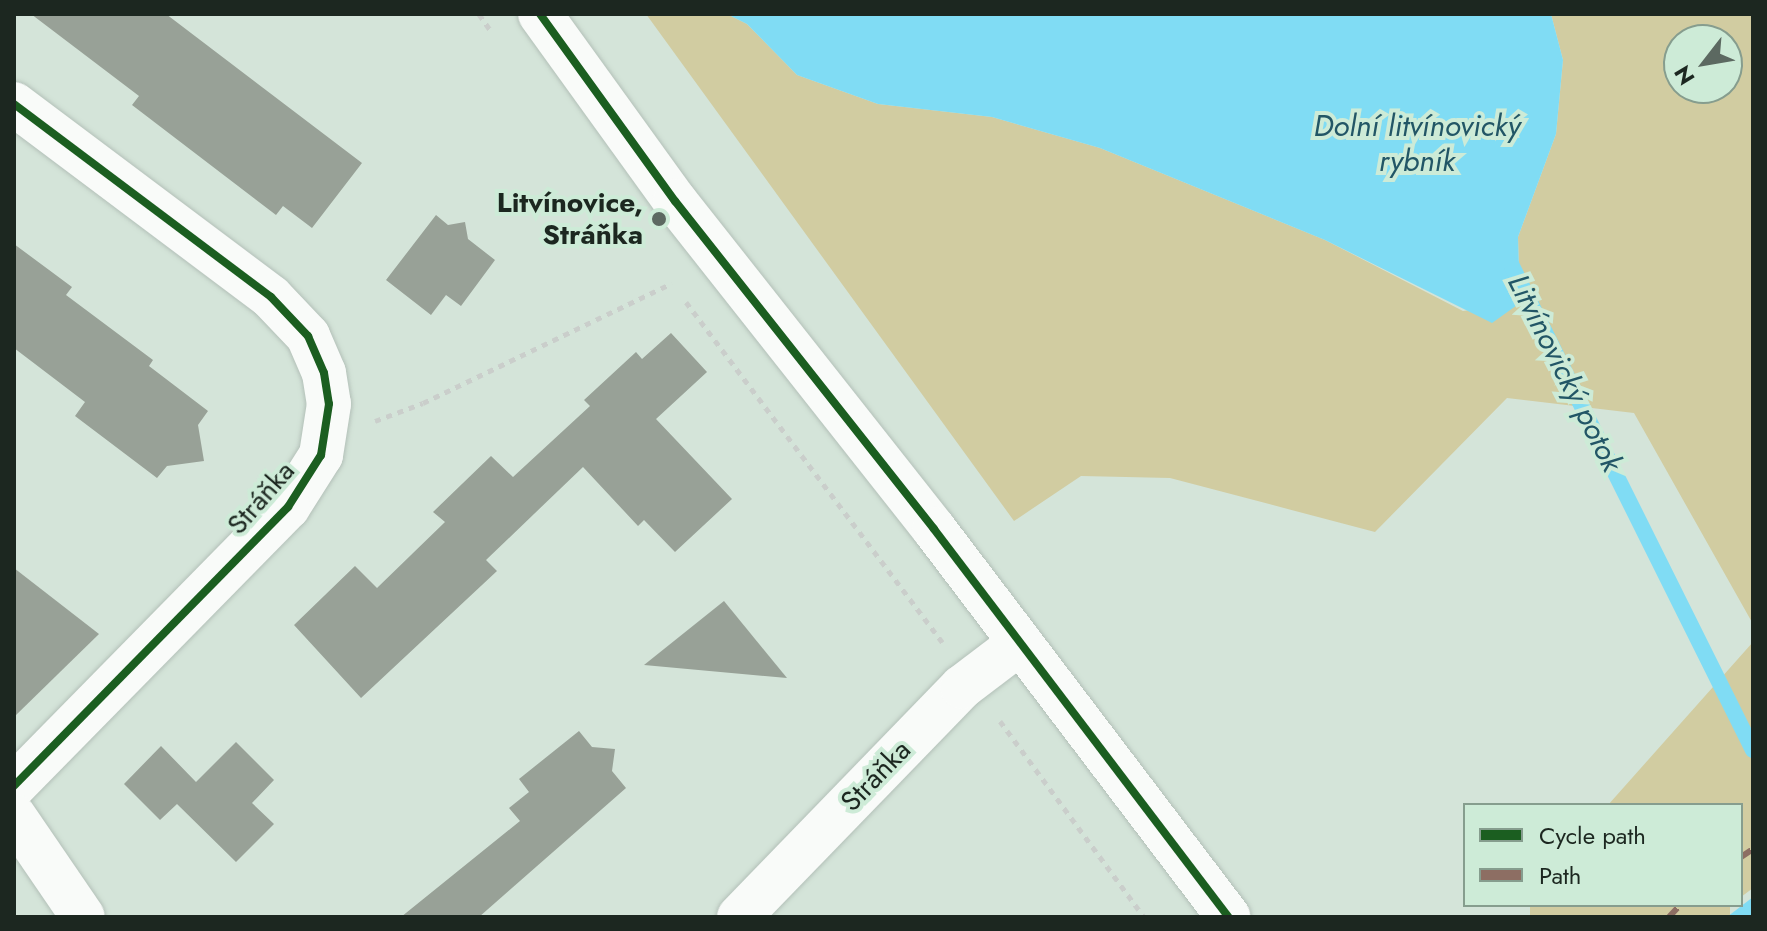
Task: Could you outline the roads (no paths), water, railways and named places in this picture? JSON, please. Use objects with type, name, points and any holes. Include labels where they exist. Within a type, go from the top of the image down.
[{"type":"street","points":[[540,14],[675,201],[1020,643],[1228,917]]},
{"type":"street","name":"Stráňka","points":[[14,104],[271,297],[308,336],[324,373],[327,432],[310,480],[288,507],[14,786]]},
{"type":"street","name":"Stráňka","points":[[739,917],[971,681],[1020,643]]},
{"type":"street","points":[[14,816],[83,917]]},
{"type":"water","name":"Dolní litvínovický rybník","points":[[727,14],[1551,14],[1563,60],[1556,134],[1518,237],[1520,303],[1492,323],[1325,240],[1100,148],[992,117],[878,104],[797,75],[747,24]]},
{"type":"water","points":[[1753,897],[1753,917],[1727,917],[1743,907]]},
{"type":"waterway","name":"Litvínovický potok","points":[[1511,264],[1753,750]]},
{"type":"place","name":"Litvínovice, Stráňka","points":[[659,219]]}]
